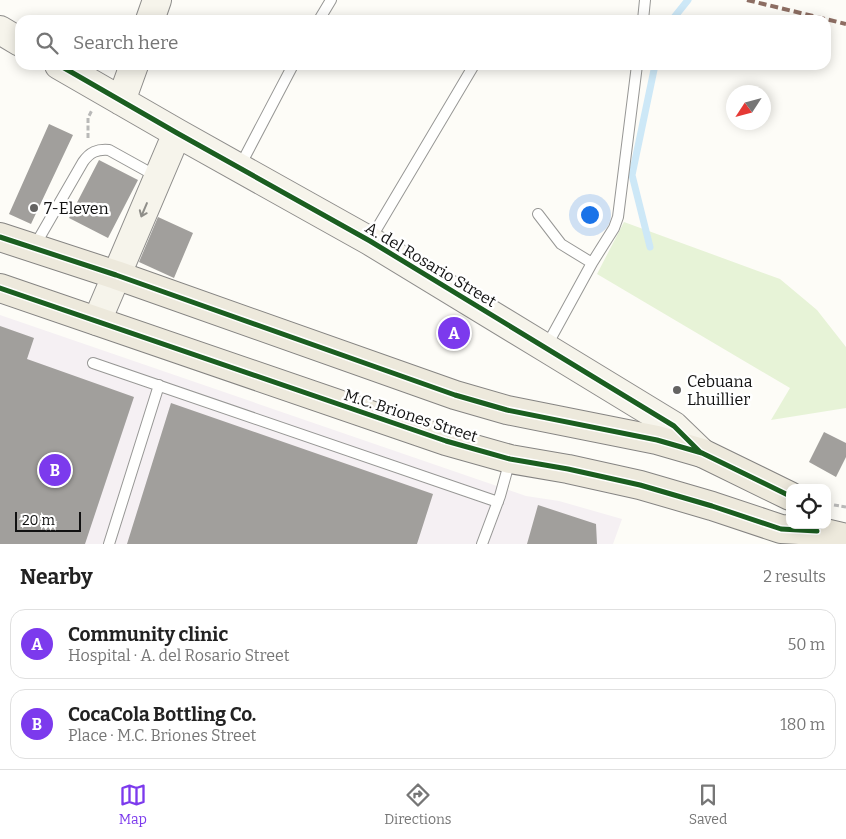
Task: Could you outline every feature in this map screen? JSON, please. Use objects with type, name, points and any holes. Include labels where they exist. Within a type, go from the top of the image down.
[{"type":"main road","name":"M.C. Briones Street","points":[[0,237],[116,275],[454,395],[507,410],[636,434],[702,453],[786,494]]},
{"type":"main road","name":"M.C. Briones Street","points":[[0,288],[446,441],[510,459],[568,469],[640,485],[712,506],[777,537],[811,529]]},
{"type":"main road","name":"M.C. Briones Street","points":[[818,529],[846,538]]},
{"type":"street","points":[[152,15],[157,0]]},
{"type":"street","points":[[0,30],[15,39]]},
{"type":"street","name":"A. del Rosario Street","points":[[68,70],[177,134],[370,241],[674,426],[702,453]]},
{"type":"street","points":[[111,95],[130,70]]},
{"type":"street","points":[[97,321],[177,134]]},
{"type":"lane","points":[[322,15],[331,0]]},
{"type":"lane","points":[[644,15],[645,0]]},
{"type":"lane","points":[[239,168],[246,151],[291,70]]},
{"type":"lane","points":[[370,241],[471,70]]},
{"type":"lane","points":[[546,348],[592,263],[614,228],[618,217],[636,70]]},
{"type":"lane","points":[[33,248],[87,156],[93,152],[109,150],[158,177]]},
{"type":"lane","points":[[538,214],[561,244],[592,263]]},
{"type":"lane","points":[[93,363],[498,502]]},
{"type":"lane","points":[[109,544],[158,385]]},
{"type":"lane","points":[[482,544],[498,502],[510,459]]},
{"type":"path","points":[[87,156],[88,118],[111,95]]},
{"type":"path","points":[[834,505],[846,507]]},
{"type":"shaded area","points":[[0,315],[526,496],[559,501],[622,519],[613,544],[0,544]]},
{"type":"green space","points":[[624,222],[780,279],[817,310],[846,347],[846,408],[771,420],[790,388],[597,274]]},
{"type":"building","points":[[49,124],[73,135],[31,224],[9,214]]},
{"type":"building","points":[[99,160],[138,180],[108,238],[69,218]]},
{"type":"building","points":[[158,217],[193,233],[174,278],[139,262]]},
{"type":"building","points":[[0,326],[34,338],[27,359],[134,397],[85,544],[0,544]]},
{"type":"building","points":[[171,403],[433,494],[417,544],[127,544]]},
{"type":"building","points":[[824,432],[846,443],[846,457],[836,477],[809,462]]},
{"type":"building","points":[[538,505],[596,524],[597,544],[527,544]]},
{"type":"waterway","points":[[676,15],[688,0]]},
{"type":"waterway","points":[[650,247],[632,175],[654,70]]},
{"type":"marked path","points":[[747,0],[809,15]]},
{"type":"marked path","points":[[831,20],[846,24]]},
{"type":"cycle path","points":[[68,70],[370,241],[674,426],[700,452]]},
{"type":"cycle path","points":[[0,237],[116,275],[455,395],[507,410],[657,440],[702,453],[786,494]]},
{"type":"cycle path","points":[[0,288],[446,441],[510,459],[568,469],[640,485],[781,529],[817,531]]},
{"type":"place","name":"7-Eleven","points":[[34,208]]},
{"type":"place","name":"Community clinic","points":[[454,333]]},
{"type":"place","name":"Cebuana Lhuillier","points":[[677,390]]},
{"type":"place","name":"CocaCola Bottling Co.","points":[[55,470]]}]
